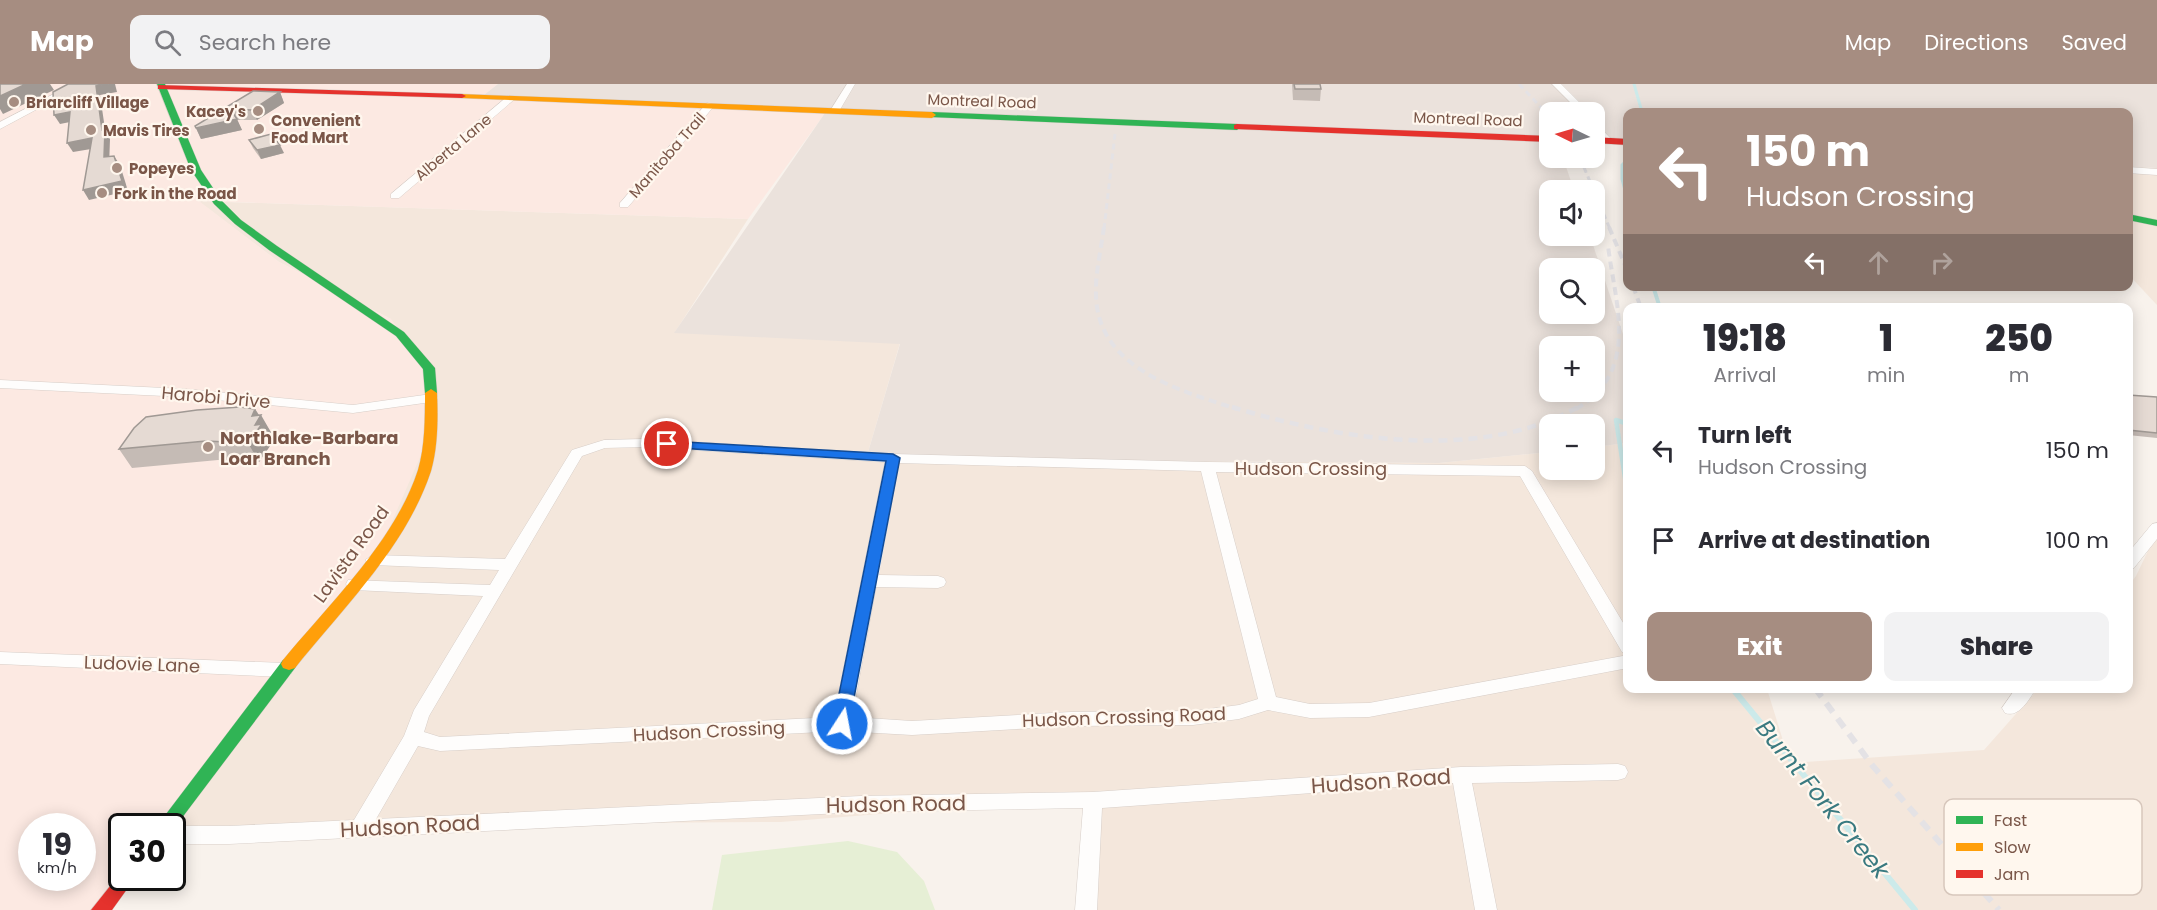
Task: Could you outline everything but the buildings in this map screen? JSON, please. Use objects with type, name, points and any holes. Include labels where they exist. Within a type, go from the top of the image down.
[{"type":"street","points":[[0,126],[80,84]]},
{"type":"street","points":[[835,111],[851,84]]},
{"type":"street","points":[[1557,84],[1575,102]]},
{"type":"street","name":"Montreal Road","points":[[161,86],[710,105],[1539,139]]},
{"type":"street","name":"Lavista Road","points":[[161,86],[196,170],[217,202],[237,222],[400,334],[429,368],[431,398],[425,469],[408,507],[374,560],[284,670],[176,813]]},
{"type":"street","points":[[173,114],[189,100],[231,89]]},
{"type":"street","name":"Alberta Lane","points":[[395,196],[511,98]]},
{"type":"street","name":"Manitoba Trail","points":[[624,205],[710,105]]},
{"type":"street","points":[[1605,141],[1623,141]]},
{"type":"street","points":[[2133,170],[2157,172]]},
{"type":"street","points":[[2133,218],[2157,223]]},
{"type":"street","name":"Harobi Drive","points":[[0,384],[185,393],[353,409],[431,398]]},
{"type":"street","name":"Hudson Crossing","points":[[360,829],[413,737],[420,715],[577,453],[604,444],[644,443],[893,458],[1207,467],[1525,471],[1623,638]]},
{"type":"street","points":[[842,724],[893,458]]},
{"type":"street","points":[[1207,467],[1268,703],[1310,711],[1369,710],[1623,662]]},
{"type":"street","points":[[2133,558],[2157,529]]},
{"type":"street","points":[[374,560],[510,565]]},
{"type":"street","points":[[870,581],[938,582]]},
{"type":"street","points":[[354,584],[494,591]]},
{"type":"street","name":"Ludovie Lane","points":[[0,658],[284,670]]},
{"type":"street","points":[[2011,708],[2023,693]]},
{"type":"street","name":"Hudson Crossing Road","points":[[842,724],[912,728],[1071,718],[1193,718],[1239,712],[1268,703]]},
{"type":"street","name":"Hudson Crossing","points":[[413,737],[440,744],[842,724]]},
{"type":"street","name":"Hudson Road","points":[[186,835],[360,829],[861,804],[1093,800],[1461,775],[1618,772]]},
{"type":"street","points":[[1461,775],[1486,910]]},
{"type":"street","points":[[1086,910],[1093,800]]},
{"type":"street","points":[[100,910],[115,891]]},
{"type":"shaded area","points":[[0,84],[498,84],[481,97],[826,112],[748,219],[199,201],[279,262],[391,319],[428,368],[434,425],[374,563],[178,813],[108,813],[108,891],[117,891],[102,910],[0,910]]},
{"type":"shaded area","points":[[498,84],[2157,84],[2157,168],[2133,167],[2133,108],[1623,108],[1623,141],[1605,140],[1605,102],[1539,102],[1539,168],[1566,168],[1571,180],[1539,180],[1539,246],[1593,246],[1597,258],[1539,258],[1539,324],[1605,324],[1605,281],[1623,334],[1623,444],[1605,446],[1605,414],[1539,414],[1539,453],[1439,463],[866,459],[900,344],[674,333],[825,113],[480,98]]},
{"type":"shaded area","points":[[2133,167],[2157,168],[2157,305],[2133,279]]},
{"type":"shaded area","points":[[198,201],[748,219],[675,332],[900,343],[866,459],[1439,463],[1539,453],[1539,480],[1605,480],[1605,446],[1623,444],[1623,693],[1768,693],[1790,763],[1984,750],[2034,693],[2133,693],[2133,580],[2157,532],[2157,910],[1087,910],[1090,797],[781,822],[186,826],[186,813],[178,813],[284,677],[391,319],[279,262]]},
{"type":"green space","points":[[848,841],[897,852],[924,881],[935,910],[712,910],[722,855]]},
{"type":"waterway","name":"Burnt Fork Creek","points":[[1634,84],[1641,108]]},
{"type":"waterway","name":"Burnt Fork Creek","points":[[1623,164],[1623,183]]},
{"type":"waterway","name":"Burnt Fork Creek","points":[[1655,291],[1658,303]]},
{"type":"waterway","name":"Burnt Fork Creek","points":[[1623,422],[1616,420],[1623,465]]},
{"type":"waterway","name":"Burnt Fork Creek","points":[[1736,693],[1915,910]]},
{"type":"railway","points":[[1519,84],[1539,105]]},
{"type":"railway","points":[[1104,229],[1115,134]]},
{"type":"railway","points":[[1584,168],[1610,229]]},
{"type":"railway","points":[[1104,227],[1097,271],[1096,296],[1100,321],[1111,342],[1127,359],[1168,385],[1237,409]]},
{"type":"railway","points":[[1609,227],[1623,260]]},
{"type":"railway","points":[[1576,409],[1596,393],[1609,376],[1616,357],[1619,336],[1618,315],[1608,246]]},
{"type":"railway","points":[[1635,291],[1639,303]]},
{"type":"railway","points":[[1232,407],[1316,428],[1361,436],[1407,440],[1452,440],[1497,435],[1539,424],[1578,407]]},
{"type":"railway","points":[[1819,693],[1872,765],[1944,847]]},
{"type":"railway","points":[[1986,895],[1999,910]]},
{"type":"traffic: fast","points":[[161,84],[196,170],[217,202],[238,222],[273,248],[400,334],[429,368],[431,393]]},
{"type":"traffic: fast","points":[[932,115],[1237,127]]},
{"type":"traffic: fast","points":[[2133,218],[2157,223]]},
{"type":"traffic: fast","points":[[176,813],[289,664]]},
{"type":"traffic: slow","points":[[462,96],[932,115]]},
{"type":"traffic: slow","points":[[289,664],[365,572],[400,522],[414,496],[424,471],[427,455],[431,421],[431,393]]},
{"type":"traffic: jam","points":[[161,87],[462,96]]},
{"type":"traffic: jam","points":[[1237,127],[1539,139]]},
{"type":"traffic: jam","points":[[1605,141],[1623,142]]},
{"type":"traffic: jam","points":[[101,910],[116,891]]},
{"type":"place","name":"Briarcliff Village","points":[[14,102]]},
{"type":"place","name":"Kacey's","points":[[258,111]]},
{"type":"place","name":"Convenient Food Mart","points":[[259,129]]},
{"type":"place","name":"Mavis Tires","points":[[91,130]]},
{"type":"place","name":"Popeyes","points":[[117,168]]},
{"type":"place","name":"Fork in the Road","points":[[102,193]]},
{"type":"place","name":"Northlake-Barbara Loar Branch","points":[[208,447]]},
{"type":"route","points":[[667,444],[893,458],[842,724]]}]
